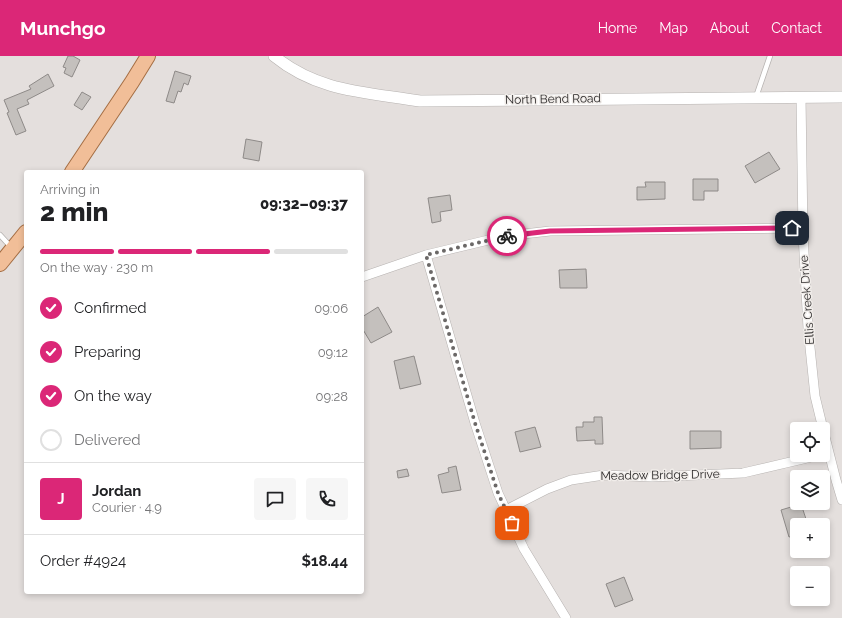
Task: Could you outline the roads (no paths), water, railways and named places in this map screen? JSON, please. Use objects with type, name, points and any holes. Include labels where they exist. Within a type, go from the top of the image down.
[{"type":"main road","points":[[73,170],[129,88],[148,56]]},
{"type":"main road","points":[[0,264],[24,234]]},
{"type":"street","name":"North Bend Road","points":[[274,56],[310,79],[336,88],[420,101],[842,97]]},
{"type":"street","name":"Ellis Creek Drive","points":[[801,97],[803,228],[808,328],[815,396],[821,422]]},
{"type":"street","points":[[364,276],[426,255],[505,236],[550,231],[803,228]]},
{"type":"street","points":[[426,255],[475,423],[498,493],[524,549],[566,618]]},
{"type":"street","name":"Meadow Bridge Drive","points":[[506,510],[571,480],[604,475],[652,477],[743,473],[790,462]]},
{"type":"street","name":"Ellis Creek Drive","points":[[827,462],[842,500]]},
{"type":"lane","points":[[756,97],[770,56]]},
{"type":"lane","points":[[0,235],[12,248]]}]
